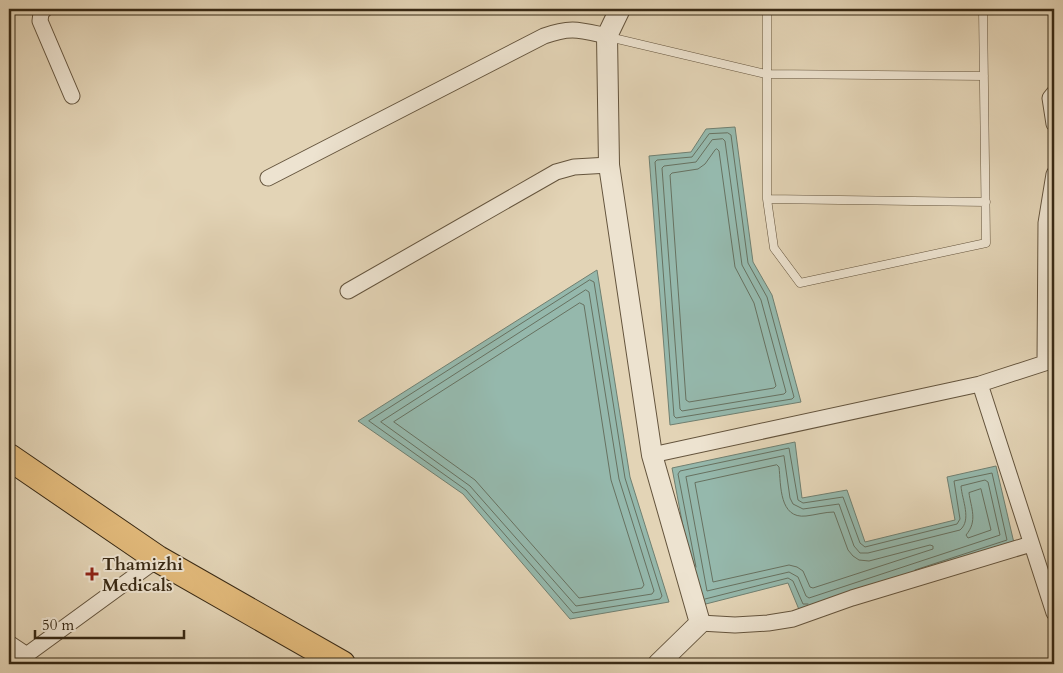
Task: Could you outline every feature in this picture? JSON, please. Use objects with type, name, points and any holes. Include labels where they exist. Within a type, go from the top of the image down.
[{"type":"highway","points":[[9,457],[158,559],[335,662]]},
{"type":"street","points":[[44,9],[41,13],[40,21],[72,96]]},
{"type":"street","points":[[620,9],[607,36],[609,165],[652,455],[700,623]]},
{"type":"street","points":[[268,178],[544,36],[559,30],[573,29],[607,36]]},
{"type":"street","points":[[1054,93],[1050,98],[1054,124]]},
{"type":"street","points":[[348,291],[556,172],[574,167],[609,165]]},
{"type":"street","points":[[652,455],[980,384],[1050,361],[1046,224],[1054,174]]},
{"type":"street","points":[[980,384],[1054,613]]},
{"type":"street","points":[[658,664],[700,623],[735,625],[793,619],[852,598],[1031,544]]},
{"type":"street","points":[[14,664],[158,559]]},
{"type":"street","points":[[9,643],[27,655]]},
{"type":"lane","points":[[766,9],[766,199],[774,248],[800,283],[986,243],[983,9]]},
{"type":"lane","points":[[607,36],[766,74],[984,76]]},
{"type":"lane","points":[[766,199],[986,202]]},
{"type":"water","points":[[735,127],[753,262],[772,295],[801,402],[670,425],[649,156],[691,152],[706,129]]},
{"type":"water","points":[[597,270],[630,477],[669,602],[570,619],[463,494],[358,421]]},
{"type":"water","points":[[795,442],[802,498],[847,490],[865,542],[955,520],[947,477],[996,466],[1014,543],[800,612],[788,583],[698,606],[672,468]]},
{"type":"place","name":"Thamizhi Medicals","points":[[92,574]]}]
